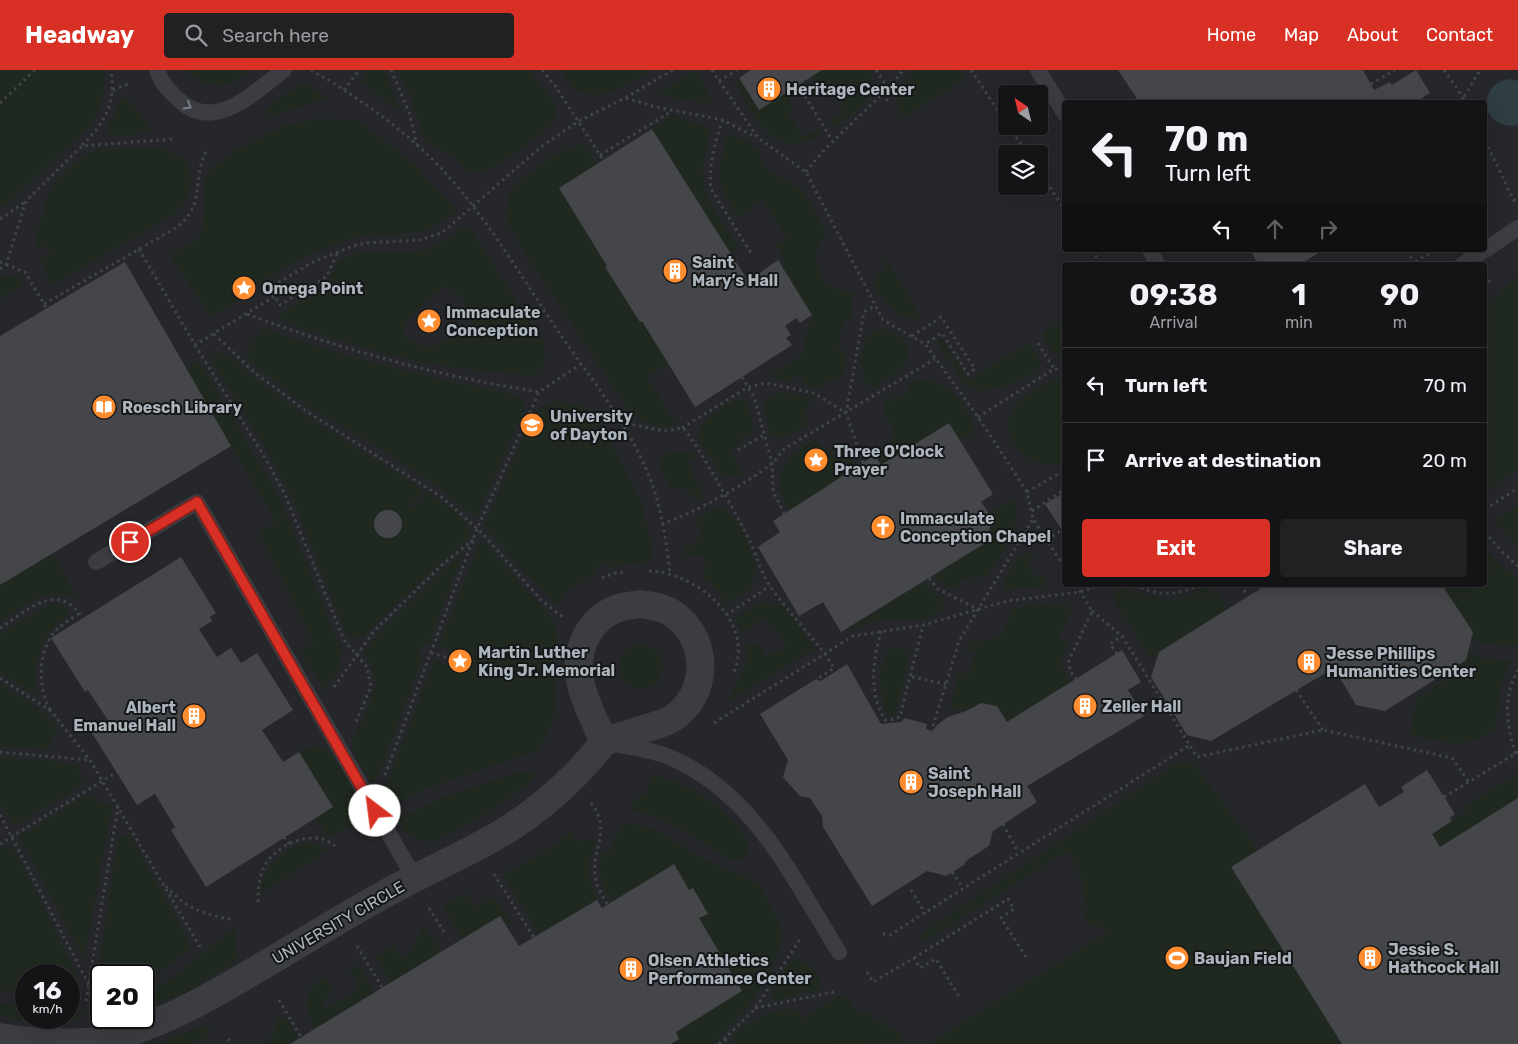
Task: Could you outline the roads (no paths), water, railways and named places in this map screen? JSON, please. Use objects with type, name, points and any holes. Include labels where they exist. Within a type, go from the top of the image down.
[{"type":"street","points":[[640,604],[664,609],[681,620],[691,632],[698,645],[701,666],[695,692],[674,718],[662,724],[604,742],[581,686],[578,666],[580,647],[590,630],[603,616],[620,608],[640,604]]},
{"type":"street","name":"UNIVERSITY CIRCLE","points":[[0,1037],[44,1044],[95,1042],[144,1028],[174,1016],[204,1001],[414,877],[495,837],[535,811],[558,792],[590,760],[604,742]]},
{"type":"lane","points":[[157,70],[165,86],[185,106],[209,113],[222,112],[238,105],[284,70]]},
{"type":"lane","points":[[1038,70],[1062,109]]},
{"type":"lane","points":[[1487,249],[1518,228]]},
{"type":"lane","points":[[1467,262],[1482,252]]},
{"type":"lane","points":[[96,562],[197,502],[414,877]]},
{"type":"lane","points":[[604,742],[667,756],[710,780],[732,797],[772,844],[839,952]]},
{"type":"place","name":"Heritage Center","points":[[769,89]]},
{"type":"place","name":"Saint Mary’s Hall","points":[[675,271]]},
{"type":"place","name":"Omega Point","points":[[244,288]]},
{"type":"place","name":"Immaculate Conception","points":[[429,321]]},
{"type":"place","name":"Roesch Library","points":[[104,407]]},
{"type":"place","name":"University of Dayton","points":[[532,425]]},
{"type":"place","name":"Three O'Clock Prayer","points":[[816,460]]},
{"type":"place","name":"Immaculate Conception Chapel","points":[[883,527]]},
{"type":"place","name":"Martin Luther King Jr. Memorial","points":[[460,661]]},
{"type":"place","name":"Jesse Phillips Humanities Center","points":[[1309,662]]},
{"type":"place","name":"Zeller Hall","points":[[1085,706]]},
{"type":"place","name":"Albert Emanuel Hall","points":[[194,716]]},
{"type":"place","name":"Saint Joseph Hall","points":[[911,782]]},
{"type":"place","name":"Baujan Field","points":[[1177,958]]},
{"type":"place","name":"Jessie S. Hathcock Hall","points":[[1370,958]]},
{"type":"place","name":"Olsen Athletics Performance Center","points":[[631,969]]}]
